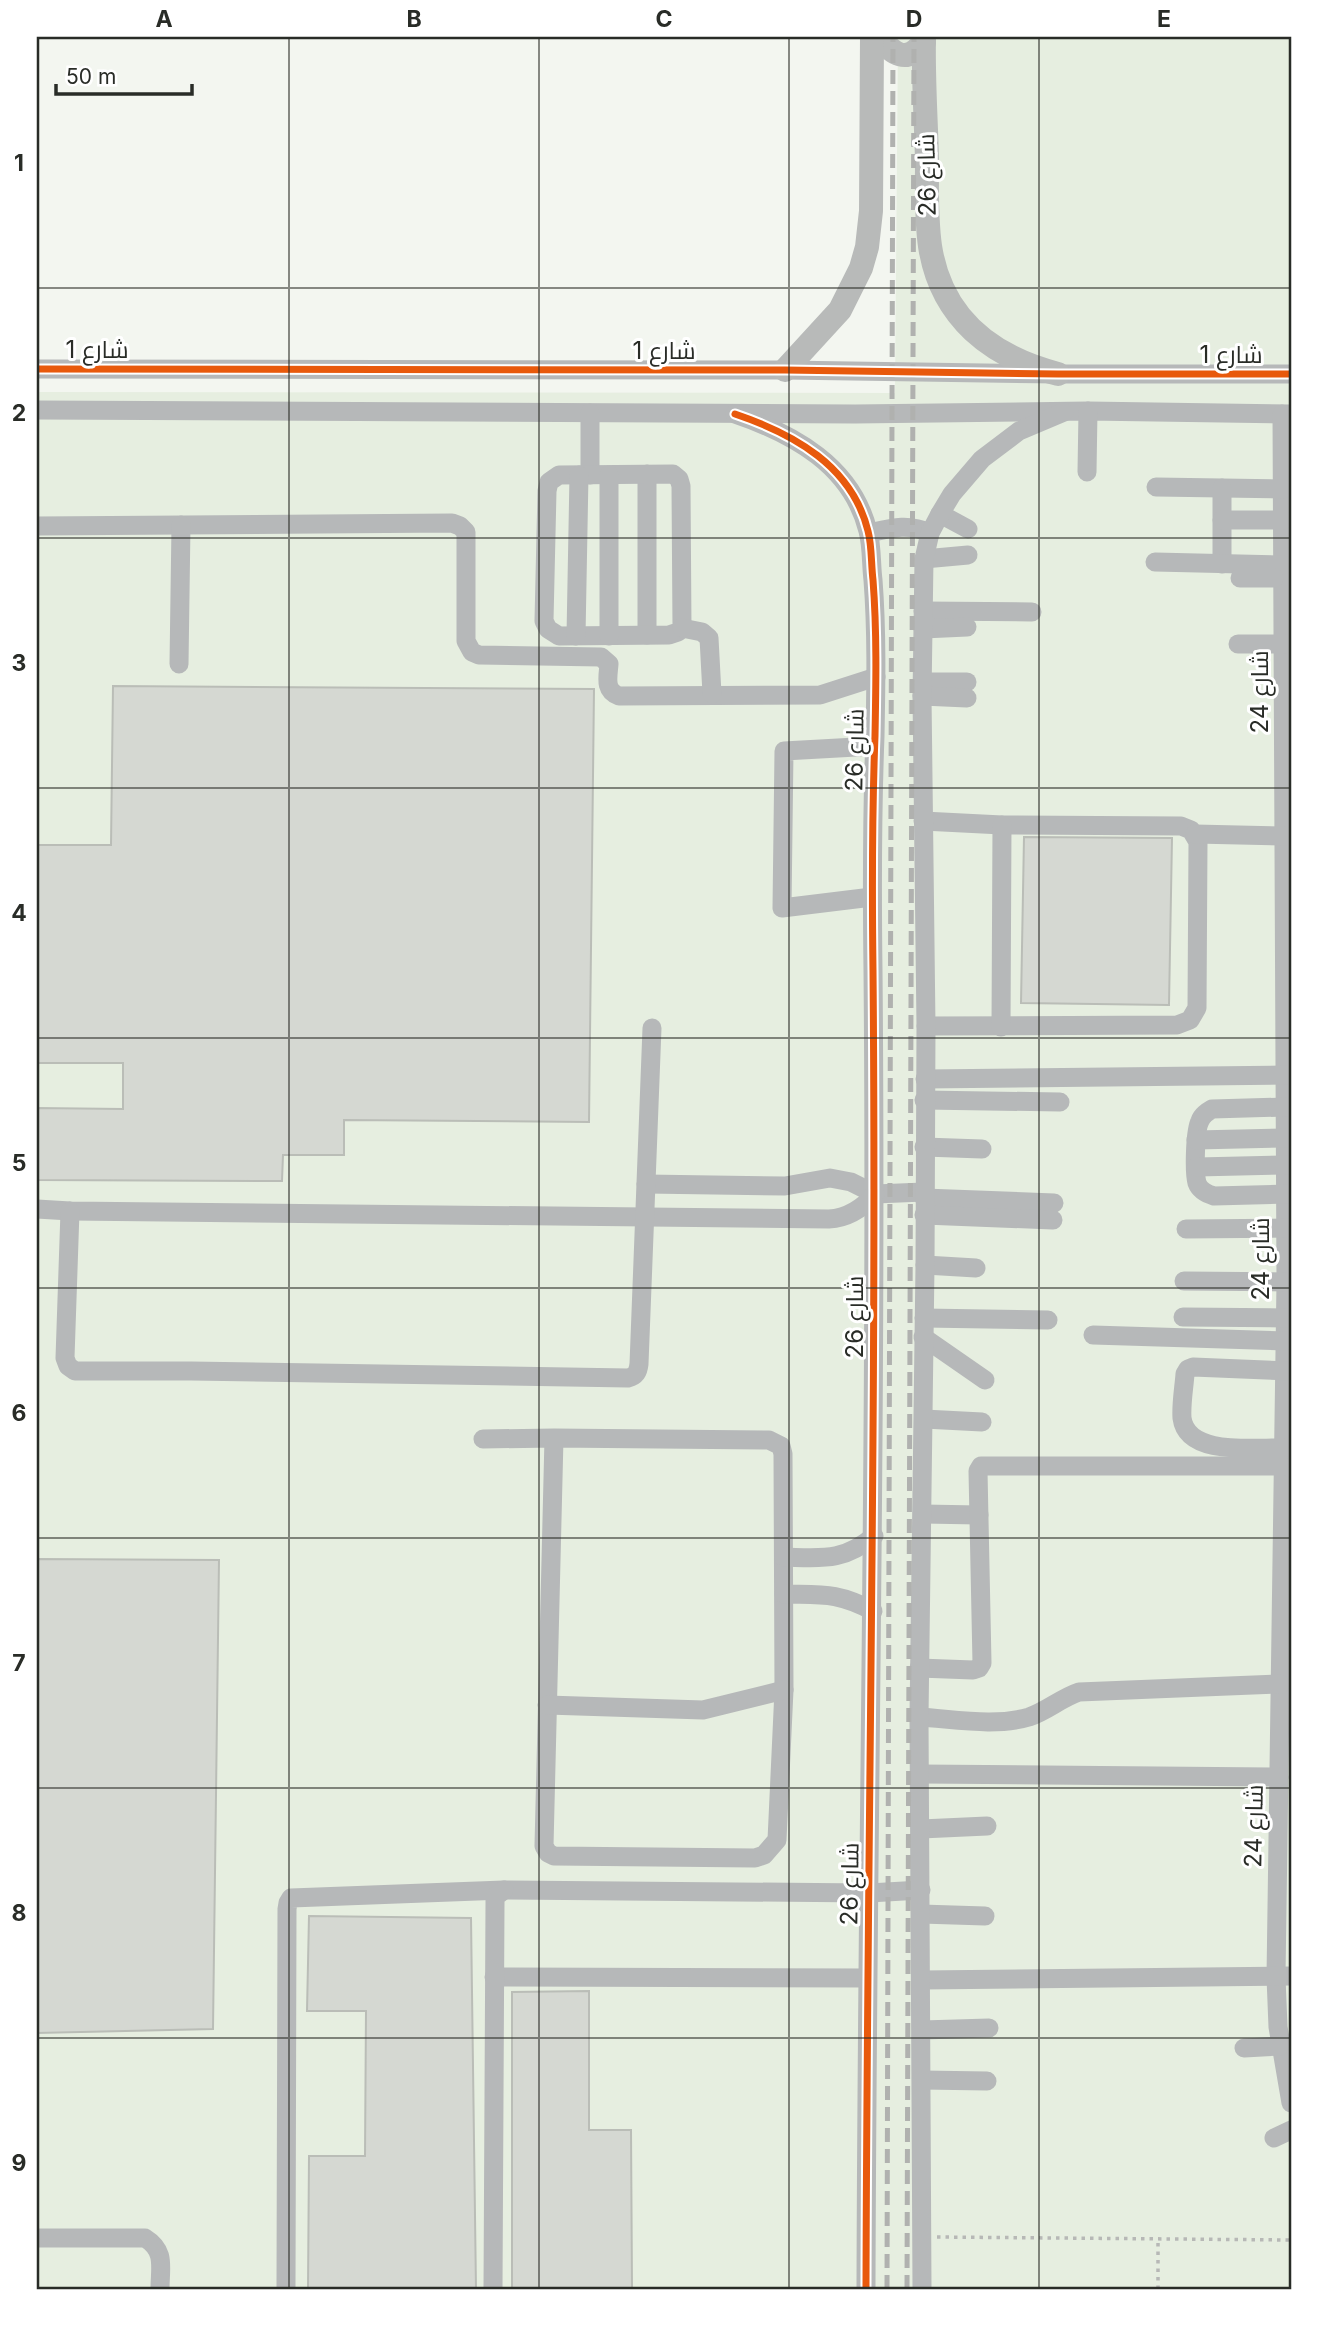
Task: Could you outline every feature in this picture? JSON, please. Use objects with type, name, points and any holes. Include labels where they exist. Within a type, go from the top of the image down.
[{"type":"main road","points":[[875,37],[898,55],[916,52],[924,39]]},
{"type":"main road","points":[[785,370],[840,310],[861,268],[867,247],[871,211],[875,37]]},
{"type":"main road","name":"شارع 26","points":[[924,39],[928,228],[939,281],[954,310],[984,340],[1006,356],[1058,374]]},
{"type":"street","name":"شارع 1","points":[[37,369],[1291,374]]},
{"type":"street","points":[[37,410],[735,414],[1088,411],[1287,414]]},
{"type":"street","points":[[1087,472],[1088,411]]},
{"type":"street","points":[[922,2289],[919,1668],[925,1265],[926,1026],[922,689],[924,559],[930,533],[966,476],[1000,444],[1019,431],[1064,412]]},
{"type":"street","points":[[590,413],[593,475],[609,636]]},
{"type":"street","name":"شارع 26","points":[[735,414],[787,434],[803,444],[833,469],[850,490],[869,533],[875,610],[872,897],[874,1536],[867,1978],[866,2289]]},
{"type":"street","name":"شارع 24","points":[[1287,414],[1283,571],[1288,785],[1285,836],[1288,935],[1286,1165],[1289,1282],[1285,1318],[1288,1371],[1283,1457],[1287,1498],[1279,1777],[1284,1977],[1280,2046],[1291,2103]]},
{"type":"street","points":[[647,474],[647,635]]},
{"type":"street","points":[[647,474],[673,474],[681,482],[682,628],[674,635],[553,634],[544,621],[549,482],[556,477],[647,474]]},
{"type":"street","points":[[576,636],[593,475]]},
{"type":"street","points":[[1156,487],[1283,489]]},
{"type":"street","points":[[1222,488],[1222,564]]},
{"type":"street","points":[[940,514],[968,529]]},
{"type":"street","points":[[1222,520],[1283,520]]},
{"type":"street","points":[[37,526],[452,523],[466,532],[466,641],[472,652],[479,655],[597,656],[609,664],[608,689],[616,695],[820,695],[876,677]]},
{"type":"street","points":[[179,664],[180,526]]},
{"type":"street","points":[[869,533],[905,526],[930,533]]},
{"type":"street","points":[[924,559],[968,555]]},
{"type":"street","points":[[1155,562],[1222,564],[1283,571]]},
{"type":"street","points":[[1240,578],[1283,571]]},
{"type":"street","points":[[923,620],[1032,612]]},
{"type":"street","points":[[923,620],[967,628]]},
{"type":"street","points":[[682,628],[702,632],[709,638],[712,694]]},
{"type":"street","points":[[1238,644],[1284,644]]},
{"type":"street","points":[[922,689],[967,690]]},
{"type":"street","points":[[872,897],[782,908],[784,751],[874,746]]},
{"type":"street","points":[[923,821],[1002,825],[1181,826],[1195,834],[1285,836]]},
{"type":"street","points":[[1001,1027],[1002,825]]},
{"type":"street","points":[[926,1026],[1177,1025],[1190,1020],[1198,1008],[1198,842],[1195,834]]},
{"type":"street","points":[[70,1211],[65,1359],[71,1369],[79,1372],[191,1371],[628,1378],[638,1371],[639,1364],[652,1028]]},
{"type":"street","points":[[925,1079],[1287,1068]]},
{"type":"street","points":[[924,1100],[1060,1102]]},
{"type":"street","points":[[1287,1121],[1212,1109],[1198,1123],[1196,1140],[1197,1183],[1207,1194],[1287,1189]]},
{"type":"street","points":[[1196,1140],[1287,1121]]},
{"type":"street","points":[[924,1147],[982,1149]]},
{"type":"street","points":[[1197,1167],[1286,1165]]},
{"type":"street","points":[[646,1184],[785,1186],[830,1178],[851,1182],[875,1194],[924,1201],[1054,1211]]},
{"type":"street","points":[[37,1209],[839,1219],[866,1204],[875,1194]]},
{"type":"street","points":[[1186,1229],[1289,1228]]},
{"type":"street","points":[[925,1265],[976,1268]]},
{"type":"street","points":[[1184,1281],[1289,1282]]},
{"type":"street","points":[[1183,1317],[1285,1318]]},
{"type":"street","points":[[923,1328],[1048,1320]]},
{"type":"street","points":[[923,1328],[985,1380]]},
{"type":"street","points":[[1093,1335],[1285,1341]]},
{"type":"street","points":[[1202,1367],[1203,1339]]},
{"type":"street","points":[[1230,1369],[1231,1339]]},
{"type":"street","points":[[1283,1457],[1198,1441],[1191,1435],[1182,1419],[1185,1374],[1190,1368],[1288,1371]]},
{"type":"street","points":[[924,1419],[982,1422]]},
{"type":"street","points":[[483,1439],[554,1438],[769,1440],[776,1441],[781,1446],[784,1690],[777,1840],[764,1855],[755,1858],[554,1856],[548,1853],[544,1846],[554,1438]]},
{"type":"street","points":[[919,1668],[973,1670],[979,1668],[982,1663],[978,1471],[986,1465],[1283,1457]]},
{"type":"street","points":[[923,1514],[979,1516]]},
{"type":"street","points":[[784,1558],[840,1557],[860,1548],[874,1536]]},
{"type":"street","points":[[784,1594],[834,1595],[873,1611]]},
{"type":"street","points":[[919,1717],[1004,1721],[1041,1712],[1079,1692],[1280,1684]]},
{"type":"street","points":[[547,1705],[704,1710],[784,1690]]},
{"type":"street","points":[[920,1774],[1279,1777]]},
{"type":"street","points":[[920,1829],[987,1826]]},
{"type":"street","points":[[493,2289],[495,1897],[504,1890]]},
{"type":"street","points":[[286,2289],[289,1900],[297,1896],[504,1890],[869,1893],[921,1890]]},
{"type":"street","points":[[921,1914],[985,1916]]},
{"type":"street","points":[[494,1976],[867,1978]]},
{"type":"street","points":[[922,1980],[1284,1977]]},
{"type":"street","points":[[922,2030],[989,2028]]},
{"type":"street","points":[[1244,2048],[1280,2046]]},
{"type":"street","points":[[922,2080],[987,2081]]},
{"type":"street","points":[[37,2238],[145,2238],[156,2244],[160,2255],[160,2289]]},
{"type":"path","points":[[921,2237],[1291,2240]]},
{"type":"path","points":[[1158,2239],[1158,2289]]},
{"type":"shaded area","points":[[898,37],[1291,37],[1291,2289],[37,2289],[37,392],[895,393]]},
{"type":"building","points":[[113,686],[594,689],[589,1122],[344,1120],[344,1155],[283,1155],[282,1181],[37,1180],[37,1108],[123,1109],[123,1063],[37,1063],[37,845],[111,845]]},
{"type":"building","points":[[1024,837],[1172,838],[1169,1005],[1021,1003]]},
{"type":"building","points":[[37,1559],[219,1560],[213,2029],[37,2033]]},
{"type":"building","points":[[309,1916],[471,1918],[476,2289],[308,2289],[309,2156],[365,2156],[366,2011],[307,2011]]},
{"type":"building","points":[[589,1991],[589,2130],[631,2130],[632,2289],[512,2289],[512,1992]]},
{"type":"railway","points":[[887,2289],[893,37]]},
{"type":"railway","points":[[907,2289],[914,37]]},
{"type":"cycle path","points":[[37,369],[1291,374]]},
{"type":"cycle path","points":[[735,414],[799,443],[818,456],[849,488],[868,531],[873,580],[876,658],[872,882],[874,1300],[866,2289]]}]
